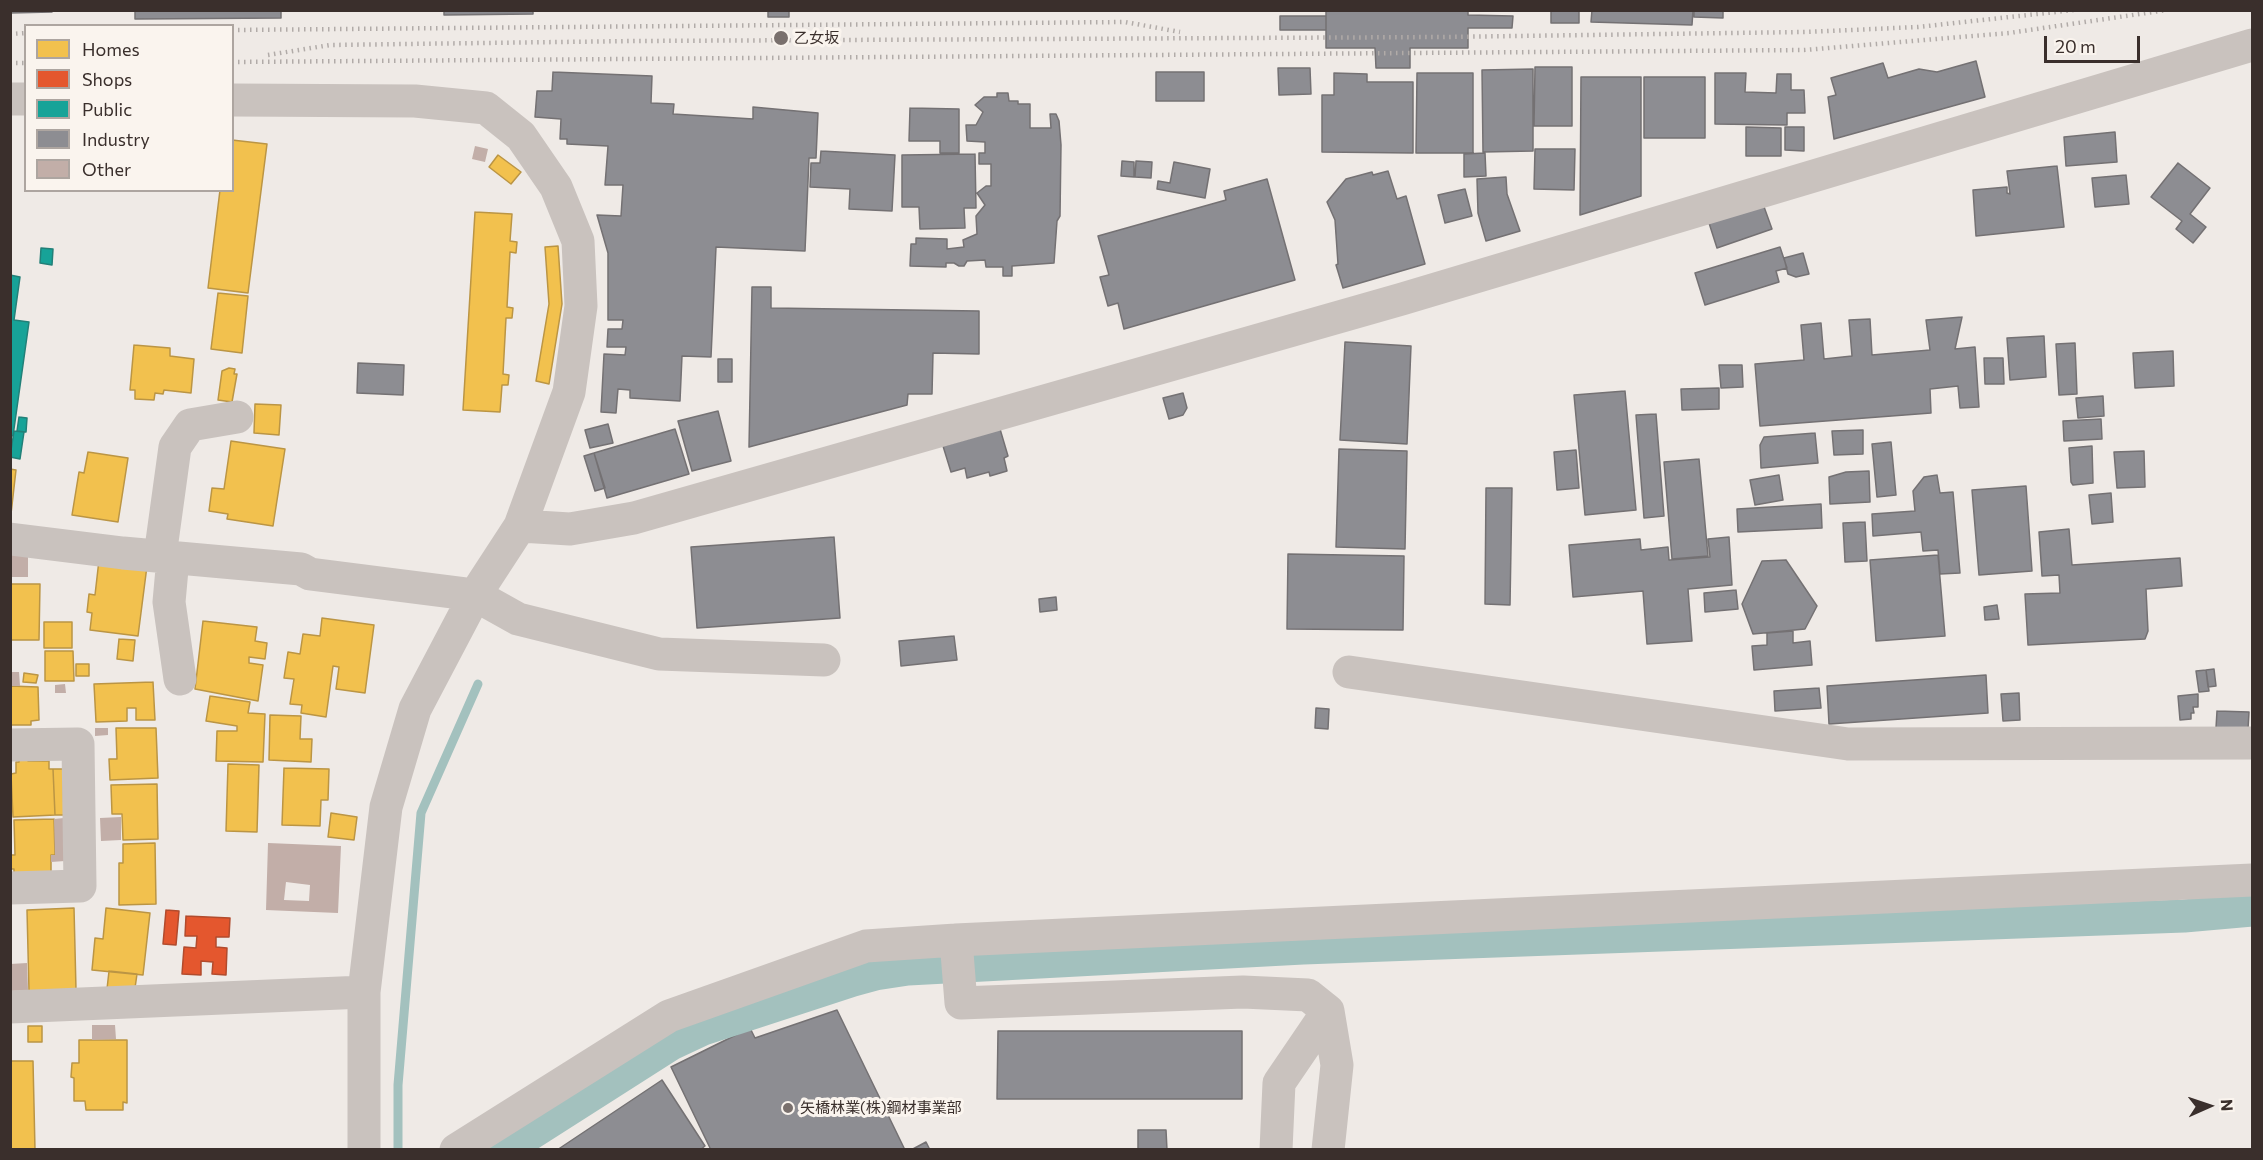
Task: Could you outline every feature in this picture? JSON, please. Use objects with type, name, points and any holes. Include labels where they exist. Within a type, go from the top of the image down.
[{"type":"street","points":[[520,526],[570,529],[634,518],[1402,299],[2253,45]]},
{"type":"street","points":[[234,100],[415,100],[486,108],[521,136],[556,187],[578,241],[581,306],[569,392],[520,526],[475,595],[415,709],[386,807],[364,992],[364,1149]]},
{"type":"street","points":[[180,679],[169,602],[166,557],[175,447],[190,425],[237,417]]},
{"type":"street","points":[[10,539],[166,557],[301,569],[310,574],[475,595],[518,619],[659,654],[824,660]]},
{"type":"street","points":[[1349,672],[1848,744],[2253,743]]},
{"type":"street","points":[[10,746],[78,744],[80,886],[10,888]]},
{"type":"street","points":[[456,1149],[669,1016],[866,946],[2253,880]]},
{"type":"street","points":[[956,940],[962,1003],[1243,992],[1308,995],[1328,1011],[1337,1065],[1328,1149]]},
{"type":"street","points":[[10,1007],[364,992]]},
{"type":"street","points":[[1276,1149],[1279,1083],[1328,1011]]},
{"type":"building: Homes","points":[[234,140],[267,144],[248,293],[208,288],[220,192],[234,192]]},
{"type":"building: Homes","points":[[498,155],[521,172],[511,184],[489,167]]},
{"type":"building: Homes","points":[[475,212],[512,214],[510,241],[517,242],[516,253],[510,252],[507,307],[513,308],[512,318],[506,318],[503,374],[509,375],[508,385],[502,385],[500,412],[463,410]]},
{"type":"building: Homes","points":[[558,246],[562,304],[549,384],[536,381],[549,304],[545,247]]},
{"type":"building: Homes","points":[[218,293],[248,296],[242,353],[211,349]]},
{"type":"building: Homes","points":[[134,345],[170,348],[170,356],[194,359],[191,393],[164,390],[163,394],[155,393],[154,400],[135,399],[135,390],[130,390]]},
{"type":"building: Homes","points":[[229,368],[235,369],[234,374],[237,374],[232,402],[218,400],[222,371]]},
{"type":"building: Homes","points":[[255,404],[281,405],[279,435],[254,433]]},
{"type":"building: Homes","points":[[231,441],[285,449],[273,526],[227,519],[228,514],[209,511],[212,488],[224,489]]},
{"type":"building: Homes","points":[[88,452],[128,458],[118,522],[72,515],[79,472],[84,473]]},
{"type":"building: Homes","points":[[10,469],[16,470],[11,514],[10,514]]},
{"type":"building: Homes","points":[[99,560],[147,566],[138,636],[90,630],[92,613],[87,612],[89,594],[95,595]]},
{"type":"building: Homes","points":[[10,584],[40,584],[39,640],[10,640]]},
{"type":"building: Homes","points":[[322,618],[374,625],[365,693],[336,689],[339,667],[333,666],[326,717],[301,713],[302,705],[290,704],[294,679],[284,678],[288,652],[300,654],[303,634],[320,636]]},
{"type":"building: Homes","points":[[203,621],[257,627],[255,641],[267,643],[265,659],[249,657],[249,663],[263,665],[258,701],[195,689]]},
{"type":"building: Homes","points":[[44,622],[72,622],[72,648],[44,648]]},
{"type":"building: Homes","points":[[119,639],[135,640],[133,661],[117,659]]},
{"type":"building: Homes","points":[[45,651],[73,651],[74,681],[45,681]]},
{"type":"building: Homes","points":[[76,664],[89,664],[89,676],[76,676]]},
{"type":"building: Homes","points":[[24,673],[38,675],[36,683],[23,682]]},
{"type":"building: Homes","points":[[153,682],[155,720],[136,720],[136,708],[127,708],[127,721],[96,722],[94,684]]},
{"type":"building: Homes","points":[[10,686],[38,687],[39,720],[31,721],[31,725],[10,725]]},
{"type":"building: Homes","points":[[210,696],[250,702],[248,713],[265,714],[263,762],[216,761],[217,731],[237,731],[237,726],[206,721]]},
{"type":"building: Homes","points":[[270,715],[301,716],[300,739],[312,739],[311,762],[269,760]]},
{"type":"building: Homes","points":[[116,728],[156,728],[158,778],[110,780],[109,759],[117,759]]},
{"type":"building: Homes","points":[[19,759],[49,761],[49,769],[53,769],[55,815],[13,817],[11,774],[16,773],[16,762],[19,762]]},
{"type":"building: Homes","points":[[228,764],[259,765],[257,832],[226,831]]},
{"type":"building: Homes","points":[[284,768],[329,769],[328,800],[321,800],[320,826],[282,825]]},
{"type":"building: Homes","points":[[53,769],[63,769],[64,815],[55,815]]},
{"type":"building: Homes","points":[[157,784],[158,839],[123,840],[122,814],[112,814],[111,785]]},
{"type":"building: Homes","points":[[331,813],[357,817],[354,840],[328,837]]},
{"type":"building: Homes","points":[[54,819],[55,855],[51,855],[51,872],[14,874],[14,869],[10,869],[10,855],[15,855],[14,820]]},
{"type":"building: Homes","points":[[155,843],[156,904],[119,905],[119,863],[123,863],[123,844]]},
{"type":"building: Homes","points":[[74,908],[76,990],[29,991],[27,910]]},
{"type":"building: Homes","points":[[106,908],[150,913],[143,975],[92,970],[95,938],[103,939]]},
{"type":"building: Homes","points":[[109,971],[137,974],[135,988],[107,989]]},
{"type":"building: Homes","points":[[28,1026],[42,1026],[42,1042],[28,1042]]},
{"type":"building: Homes","points":[[79,1040],[127,1040],[127,1103],[123,1102],[123,1110],[86,1110],[85,1101],[74,1101],[72,1063],[79,1063]]},
{"type":"building: Homes","points":[[10,1061],[33,1061],[35,1150],[10,1150]]},
{"type":"building: Shops","points":[[166,910],[179,911],[176,945],[163,944]]},
{"type":"building: Shops","points":[[186,916],[230,918],[229,937],[216,937],[216,947],[227,948],[226,975],[212,974],[213,962],[201,961],[201,975],[182,974],[184,947],[196,948],[197,936],[185,936]]},
{"type":"building: Public","points":[[41,248],[53,249],[52,265],[40,263]]},
{"type":"building: Public","points":[[10,275],[20,277],[14,320],[29,322],[13,436],[10,435]]},
{"type":"building: Public","points":[[19,417],[27,418],[26,432],[17,431]]},
{"type":"building: Public","points":[[14,431],[24,432],[20,459],[10,457]]},
{"type":"building: Industry","points":[[10,10],[52,10],[52,12],[10,13]]},
{"type":"building: Industry","points":[[135,10],[281,10],[281,18],[135,19]]},
{"type":"building: Industry","points":[[444,10],[533,10],[533,14],[444,15]]},
{"type":"building: Industry","points":[[768,10],[789,10],[789,17],[768,17]]},
{"type":"building: Industry","points":[[1326,10],[1468,10],[1468,15],[1513,16],[1512,28],[1468,28],[1468,48],[1410,48],[1410,68],[1376,68],[1375,48],[1326,48]]},
{"type":"building: Industry","points":[[1551,10],[1579,10],[1579,23],[1551,23]]},
{"type":"building: Industry","points":[[1592,10],[1693,10],[1692,25],[1591,22]]},
{"type":"building: Industry","points":[[1694,10],[1723,10],[1723,18],[1694,17]]},
{"type":"building: Industry","points":[[1280,16],[1326,16],[1326,30],[1280,30]]},
{"type":"building: Industry","points":[[1976,61],[1985,97],[1834,139],[1828,97],[1836,95],[1831,78],[1883,63],[1888,78],[1919,69],[1937,72]]},
{"type":"building: Industry","points":[[1535,67],[1572,67],[1572,126],[1534,126]]},
{"type":"building: Industry","points":[[1278,68],[1310,68],[1311,94],[1279,95]]},
{"type":"building: Industry","points":[[1533,69],[1533,151],[1483,152],[1482,70]]},
{"type":"building: Industry","points":[[553,72],[652,76],[651,103],[674,104],[673,114],[753,119],[753,107],[818,113],[816,158],[809,158],[805,251],[716,247],[711,357],[682,356],[680,401],[630,398],[630,390],[618,389],[616,413],[601,412],[604,354],[625,355],[626,347],[607,347],[608,329],[622,329],[623,320],[608,320],[608,253],[597,215],[621,216],[623,185],[605,185],[608,146],[567,144],[567,139],[560,139],[561,119],[535,117],[537,91],[552,91]]},
{"type":"building: Industry","points":[[1156,72],[1204,72],[1204,101],[1156,101]]},
{"type":"building: Industry","points":[[1334,73],[1367,74],[1367,82],[1413,82],[1413,153],[1322,152],[1322,95],[1334,95]]},
{"type":"building: Industry","points":[[1417,73],[1473,73],[1473,153],[1416,153]]},
{"type":"building: Industry","points":[[1715,73],[1746,73],[1745,92],[1776,93],[1777,74],[1791,74],[1791,90],[1804,90],[1805,113],[1787,113],[1787,125],[1715,124]]},
{"type":"building: Industry","points":[[1581,77],[1641,77],[1641,196],[1580,215]]},
{"type":"building: Industry","points":[[1644,77],[1705,77],[1705,138],[1644,138]]},
{"type":"building: Industry","points":[[997,93],[1008,93],[1009,101],[1018,101],[1018,104],[1030,104],[1030,128],[1051,128],[1050,114],[1056,114],[1059,121],[1060,216],[1057,221],[1054,263],[1012,266],[1012,276],[1003,276],[1003,267],[986,267],[985,260],[967,261],[964,266],[946,263],[946,267],[910,266],[911,244],[916,244],[916,238],[947,239],[947,249],[964,247],[963,240],[977,234],[976,216],[985,205],[977,193],[986,186],[991,186],[991,164],[979,164],[979,153],[985,153],[985,142],[967,141],[966,125],[976,125],[983,112],[975,105],[984,97],[997,97]]},
{"type":"building: Industry","points":[[910,108],[959,109],[959,153],[940,153],[940,141],[909,141]]},
{"type":"building: Industry","points":[[1746,127],[1781,128],[1781,156],[1746,156]]},
{"type":"building: Industry","points":[[1785,127],[1804,127],[1804,151],[1785,150]]},
{"type":"building: Industry","points":[[2115,132],[2117,162],[2066,166],[2064,137]]},
{"type":"building: Industry","points":[[1535,149],[1575,149],[1574,190],[1534,189]]},
{"type":"building: Industry","points":[[821,151],[895,155],[892,211],[849,209],[850,189],[810,187],[811,163],[820,163]]},
{"type":"building: Industry","points":[[1485,153],[1486,176],[1464,177],[1464,154]]},
{"type":"building: Industry","points":[[975,154],[976,208],[964,208],[965,228],[920,229],[919,207],[902,207],[902,155]]},
{"type":"building: Industry","points":[[1122,161],[1134,162],[1134,177],[1121,176]]},
{"type":"building: Industry","points":[[1136,161],[1152,162],[1151,178],[1135,177]]},
{"type":"building: Industry","points":[[1174,162],[1210,169],[1205,198],[1157,189],[1158,181],[1170,183]]},
{"type":"building: Industry","points":[[2178,163],[2210,188],[2190,214],[2206,227],[2193,243],[2176,229],[2182,221],[2151,197]]},
{"type":"building: Industry","points":[[2057,166],[2064,227],[1976,236],[1973,190],[2007,187],[2007,193],[2010,194],[2007,171]]},
{"type":"building: Industry","points":[[1388,171],[1397,199],[1406,196],[1425,264],[1343,288],[1336,265],[1338,264],[1335,220],[1327,202],[1346,179],[1372,172],[1373,175]]},
{"type":"building: Industry","points":[[2126,175],[2129,204],[2095,207],[2092,178]]},
{"type":"building: Industry","points":[[1506,177],[1507,194],[1520,231],[1486,241],[1478,213],[1477,179]]},
{"type":"building: Industry","points":[[1267,179],[1295,280],[1124,329],[1118,303],[1108,306],[1100,277],[1109,275],[1098,236],[1226,200],[1224,191]]},
{"type":"building: Industry","points":[[1465,189],[1472,216],[1445,223],[1438,195]]},
{"type":"building: Industry","points":[[1763,204],[1772,229],[1717,248],[1709,223]]},
{"type":"building: Industry","points":[[1780,247],[1787,268],[1776,271],[1779,282],[1705,305],[1695,273]]},
{"type":"building: Industry","points":[[1803,253],[1809,274],[1796,277],[1788,274],[1784,258]]},
{"type":"building: Industry","points":[[752,287],[771,287],[771,308],[979,311],[979,354],[933,353],[932,394],[908,394],[907,405],[749,447]]},
{"type":"building: Industry","points":[[1962,317],[1955,349],[1975,347],[1979,407],[1960,408],[1958,386],[1930,389],[1931,413],[1760,426],[1755,364],[1804,360],[1801,325],[1821,323],[1824,359],[1852,356],[1849,320],[1870,319],[1872,355],[1930,350],[1926,320]]},
{"type":"building: Industry","points":[[2044,336],[2046,377],[2010,380],[2007,338]]},
{"type":"building: Industry","points":[[1345,342],[1411,346],[1407,444],[1340,440]]},
{"type":"building: Industry","points":[[2075,343],[2077,394],[2059,395],[2056,344]]},
{"type":"building: Industry","points":[[2173,351],[2174,386],[2135,388],[2133,353]]},
{"type":"building: Industry","points":[[1984,358],[2003,358],[2004,384],[1985,384]]},
{"type":"building: Industry","points":[[718,359],[732,359],[732,382],[718,382]]},
{"type":"building: Industry","points":[[358,363],[404,365],[403,395],[357,393]]},
{"type":"building: Industry","points":[[1719,365],[1742,365],[1743,387],[1721,388]]},
{"type":"building: Industry","points":[[1719,388],[1719,409],[1682,410],[1681,389]]},
{"type":"building: Industry","points":[[1625,391],[1636,510],[1585,515],[1574,395]]},
{"type":"building: Industry","points":[[1183,393],[1187,408],[1183,415],[1169,419],[1163,398]]},
{"type":"building: Industry","points":[[2103,396],[2104,416],[2078,418],[2076,398]]},
{"type":"building: Industry","points":[[718,411],[731,461],[692,471],[678,421]]},
{"type":"building: Industry","points":[[1656,414],[1664,516],[1644,518],[1636,415]]},
{"type":"building: Industry","points":[[2101,419],[2102,439],[2064,441],[2063,421]]},
{"type":"building: Industry","points":[[608,424],[613,443],[590,448],[585,430]]},
{"type":"building: Industry","points":[[675,429],[689,474],[607,498],[594,453]]},
{"type":"building: Industry","points":[[1000,429],[1008,456],[1004,458],[1007,471],[990,476],[989,472],[967,478],[965,468],[951,472],[943,446]]},
{"type":"building: Industry","points":[[1863,430],[1863,454],[1834,455],[1832,431]]},
{"type":"building: Industry","points":[[1815,433],[1818,463],[1761,468],[1760,445],[1764,437]]},
{"type":"building: Industry","points":[[1891,442],[1896,495],[1877,497],[1872,444]]},
{"type":"building: Industry","points":[[2092,446],[2093,483],[2073,485],[2069,448]]},
{"type":"building: Industry","points":[[1339,449],[1407,451],[1405,549],[1336,547]]},
{"type":"building: Industry","points":[[1576,450],[1579,488],[1557,490],[1554,452]]},
{"type":"building: Industry","points":[[2144,451],[2145,487],[2117,488],[2114,452]]},
{"type":"building: Industry","points":[[594,453],[605,488],[595,491],[584,456]]},
{"type":"building: Industry","points":[[1699,459],[1708,556],[1672,559],[1664,462]]},
{"type":"building: Industry","points":[[1869,471],[1870,502],[1830,504],[1829,477],[1846,472]]},
{"type":"building: Industry","points":[[1779,475],[1783,500],[1755,505],[1750,480]]},
{"type":"building: Industry","points":[[1937,475],[1940,493],[1953,492],[1960,573],[1940,574],[1938,550],[1923,551],[1921,532],[1873,536],[1872,514],[1915,511],[1913,491],[1924,477]]},
{"type":"building: Industry","points":[[2026,486],[2032,571],[1979,575],[1972,490]]},
{"type":"building: Industry","points":[[1486,488],[1512,488],[1510,605],[1485,604]]},
{"type":"building: Industry","points":[[2111,493],[2113,522],[2092,524],[2089,495]]},
{"type":"building: Industry","points":[[1821,504],[1822,528],[1738,532],[1737,509]]},
{"type":"building: Industry","points":[[1865,522],[1867,561],[1845,562],[1843,523]]},
{"type":"building: Industry","points":[[2069,529],[2072,565],[2180,558],[2182,586],[2146,589],[2148,631],[2145,639],[2028,645],[2025,594],[2060,593],[2059,575],[2042,576],[2039,532]]},
{"type":"building: Industry","points":[[834,537],[840,618],[697,628],[691,547]]},
{"type":"building: Industry","points":[[1729,537],[1732,585],[1688,589],[1692,641],[1647,644],[1643,591],[1573,597],[1569,545],[1640,539],[1641,550],[1668,547],[1669,560],[1710,557],[1708,539]]},
{"type":"building: Industry","points":[[1288,554],[1404,556],[1403,630],[1287,629]]},
{"type":"building: Industry","points":[[1938,555],[1945,636],[1876,641],[1870,560]]},
{"type":"building: Industry","points":[[1786,560],[1817,606],[1805,629],[1753,634],[1742,604],[1762,561]]},
{"type":"building: Industry","points":[[1736,590],[1738,609],[1705,612],[1704,593]]},
{"type":"building: Industry","points":[[1056,597],[1057,610],[1040,612],[1039,599]]},
{"type":"building: Industry","points":[[1997,605],[1999,619],[1985,620],[1984,607]]},
{"type":"building: Industry","points":[[1793,631],[1793,643],[1810,641],[1812,665],[1754,670],[1752,646],[1767,645],[1767,633]]},
{"type":"building: Industry","points":[[954,636],[957,660],[901,666],[899,641]]},
{"type":"building: Industry","points":[[2214,669],[2216,686],[2208,687],[2206,670]]},
{"type":"building: Industry","points":[[2206,670],[2209,691],[2199,692],[2196,671]]},
{"type":"building: Industry","points":[[1986,675],[1988,713],[1829,724],[1827,686]]},
{"type":"building: Industry","points":[[1819,688],[1821,708],[1775,711],[1774,691]]},
{"type":"building: Industry","points":[[2019,693],[2020,720],[2003,721],[2001,694]]},
{"type":"building: Industry","points":[[2198,694],[2198,707],[2193,707],[2194,713],[2191,713],[2191,719],[2180,720],[2178,696]]},
{"type":"building: Industry","points":[[1316,708],[1329,709],[1328,729],[1315,728]]},
{"type":"building: Industry","points":[[2217,711],[2249,712],[2248,729],[2216,728]]},
{"type":"building: Industry","name":"矢橋林業(株)鋼材事業部","points":[[837,1010],[905,1150],[711,1150],[671,1067],[750,1028],[755,1038]]},
{"type":"building: Industry","points":[[998,1031],[1242,1031],[1242,1099],[997,1099]]},
{"type":"building: Industry","points":[[662,1080],[705,1146],[700,1150],[557,1150]]},
{"type":"building: Industry","points":[[1138,1130],[1166,1130],[1167,1150],[1138,1150]]},
{"type":"building: Industry","points":[[926,1142],[930,1150],[911,1150]]},
{"type":"building: Other","points":[[475,146],[488,149],[485,162],[472,159]]},
{"type":"building: Other","points":[[10,550],[28,550],[28,577],[10,577]]},
{"type":"building: Other","points":[[10,672],[19,672],[20,686],[10,686]]},
{"type":"building: Other","points":[[65,684],[66,693],[55,693],[55,685]]},
{"type":"building: Other","points":[[95,728],[108,728],[108,735],[95,736]]},
{"type":"building: Other","points":[[121,817],[121,840],[101,841],[100,818]]},
{"type":"building: Other","points":[[64,818],[65,861],[51,862],[51,855],[55,855],[54,819]]},
{"type":"building: Other","points":[[268,843],[341,846],[338,913],[266,910]],"holes":[[[286,882],[310,885],[309,901],[284,900]]]},
{"type":"building: Other","points":[[27,963],[28,990],[12,991],[10,964]]},
{"type":"building: Other","points":[[92,1025],[115,1025],[116,1039],[92,1040]]},
{"type":"waterway","points":[[398,1150],[398,1085],[421,813],[478,684]]},
{"type":"waterway","points":[[505,1150],[671,1044],[703,1029],[853,980],[908,969],[1303,948],[2184,916],[2252,910]]},
{"type":"railway","points":[[268,55],[330,45],[635,41],[1443,37],[1806,32],[1918,27],[2074,10]]},
{"type":"railway","points":[[234,62],[1804,50],[2009,33],[2167,10]]},
{"type":"railway","points":[[234,30],[1125,22],[1180,32]]},
{"type":"railway","points":[[10,34],[24,33]]},
{"type":"railway","points":[[10,63],[24,63]]},
{"type":"place","name":"乙女坂","points":[[781,38]]},
{"type":"place","name":"矢橋林業(株)鋼材事業部","points":[[788,1108]]}]
